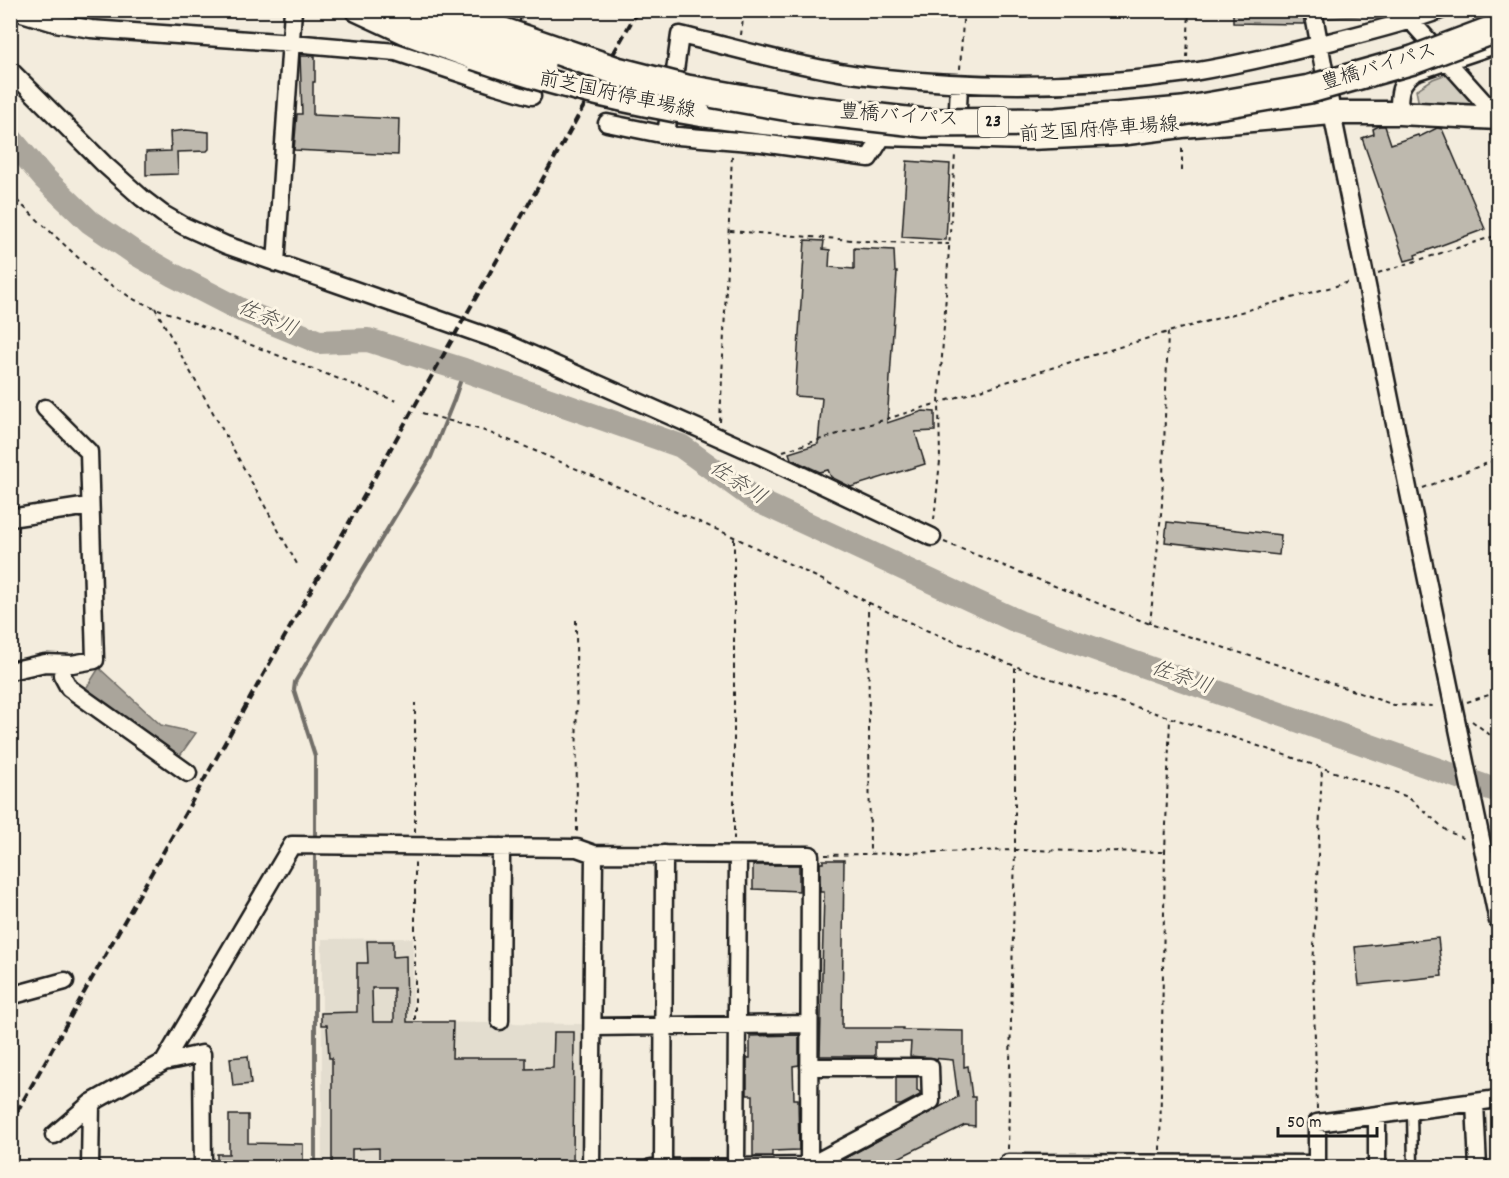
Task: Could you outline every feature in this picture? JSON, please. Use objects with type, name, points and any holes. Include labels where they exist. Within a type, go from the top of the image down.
[{"type":"highway","points":[[396,10],[488,26]]},
{"type":"highway","name":"豊橋バイパス","points":[[447,10],[616,70],[687,89],[801,109],[924,123],[1056,122],[1183,111],[1310,89],[1413,60],[1498,28]]},
{"type":"highway","name":"豊橋バイパス","points":[[488,26],[696,82],[807,100],[921,111],[1061,114],[1182,100],[1308,80],[1410,51],[1498,19]]},
{"type":"main road","name":"前芝国府停車場線","points":[[357,10],[411,35],[488,26],[530,78],[589,93],[701,115],[764,123],[884,134],[1029,138],[1119,134],[1332,113],[1399,113],[1498,118]]},
{"type":"street","points":[[12,10],[55,23],[91,29],[396,52],[532,96]]},
{"type":"street","points":[[276,263],[292,43],[292,10]]},
{"type":"street","points":[[1313,10],[1365,278],[1498,921]]},
{"type":"street","points":[[666,135],[680,35],[800,63],[873,76],[959,84],[1061,83],[1187,73],[1254,61],[1320,45],[1406,16],[1441,10]]},
{"type":"street","points":[[1406,16],[1498,118]]},
{"type":"street","points":[[488,26],[495,85]]},
{"type":"street","points":[[1399,113],[1399,92],[1408,77],[1415,72],[1498,44]]},
{"type":"street","points":[[10,70],[104,164],[163,214],[226,245],[506,343],[763,457],[932,537]]},
{"type":"street","points":[[957,136],[959,84]]},
{"type":"street","points":[[607,123],[666,135],[807,149],[869,158],[884,134]]},
{"type":"street","points":[[10,671],[45,663],[72,664],[95,660],[89,452],[45,408]]},
{"type":"street","points":[[10,518],[89,506]]},
{"type":"street","points":[[64,664],[62,675],[69,688],[188,772]]},
{"type":"street","points":[[164,1062],[292,845],[577,848],[594,854],[810,855],[808,1167]]},
{"type":"street","points":[[500,1021],[501,847]]},
{"type":"street","points":[[591,1167],[594,854]]},
{"type":"street","points":[[663,1167],[664,854]]},
{"type":"street","points":[[736,855],[736,1167]]},
{"type":"street","points":[[10,996],[65,981]]},
{"type":"street","points":[[593,1027],[809,1024]]},
{"type":"street","points":[[54,1135],[91,1103],[164,1062],[202,1054],[203,1167]]},
{"type":"street","points":[[651,1167],[808,1167],[931,1101],[930,1067],[809,1067]]},
{"type":"street","points":[[1008,1165],[1317,1166],[1317,1123],[1498,1099]]},
{"type":"street","points":[[1475,1102],[1478,1167]]},
{"type":"street","points":[[90,1167],[91,1103]]},
{"type":"street","points":[[1377,1116],[1377,1167]]},
{"type":"lane","points":[[1412,1111],[1413,1167]]},
{"type":"path","points":[[740,49],[744,10]]},
{"type":"path","points":[[959,84],[963,21],[961,10]]},
{"type":"path","points":[[1187,73],[1189,10]]},
{"type":"path","points":[[1182,126],[1182,171]]},
{"type":"path","points":[[957,136],[939,403],[940,461],[932,537],[1150,624],[1394,705],[1453,706],[1498,692]]},
{"type":"path","points":[[719,437],[733,141]]},
{"type":"path","points":[[10,194],[100,278],[135,300],[396,401]]},
{"type":"path","points":[[730,231],[879,242],[949,244]]},
{"type":"path","points":[[763,457],[1168,332],[1365,278],[1498,236]]},
{"type":"path","points":[[155,308],[297,564]]},
{"type":"path","points":[[1150,624],[1162,504],[1168,332]]},
{"type":"path","points":[[422,413],[482,430],[519,444],[735,537],[921,628],[1015,666],[1408,796],[1447,831],[1482,841]]},
{"type":"path","points":[[1409,493],[1498,459]]},
{"type":"path","points":[[735,537],[736,855]]},
{"type":"path","points":[[868,602],[870,854]]},
{"type":"path","points":[[576,620],[577,848]]},
{"type":"path","points":[[1008,1165],[1015,850],[1015,666]]},
{"type":"path","points":[[1453,706],[1498,741]]},
{"type":"path","points":[[1160,1166],[1165,852],[1170,718]]},
{"type":"path","points":[[1317,1123],[1313,970],[1322,767]]},
{"type":"path","points":[[810,855],[1015,850],[1165,852]]},
{"type":"shaded area","points":[[1317,11],[1395,11],[1384,14],[1319,19]]},
{"type":"shaded area","points":[[1452,72],[1485,108],[1419,105],[1416,90],[1433,79]]},
{"type":"shaded area","points":[[99,668],[161,725],[196,733],[179,757],[85,690]]},
{"type":"shaded area","points":[[413,938],[413,1022],[583,1024],[582,1167],[322,1168],[322,939]]},
{"type":"building","points":[[1233,10],[1303,10],[1304,24],[1233,23]]},
{"type":"building","points":[[300,56],[315,56],[313,115],[399,119],[398,155],[294,150],[297,114],[302,114]]},
{"type":"building","points":[[1385,126],[1391,144],[1418,135],[1419,137],[1437,128],[1442,129],[1485,229],[1415,255],[1416,258],[1405,261],[1362,138],[1374,134],[1373,129]]},
{"type":"building","points":[[186,130],[209,132],[209,149],[207,151],[177,152],[178,174],[146,175],[146,152],[171,151],[170,132]]},
{"type":"building","points":[[907,161],[950,164],[946,240],[902,237]]},
{"type":"building","points":[[805,240],[824,241],[823,249],[830,250],[829,267],[854,269],[854,248],[894,250],[895,272],[897,272],[887,423],[923,411],[935,412],[935,431],[915,432],[925,464],[851,487],[831,477],[828,470],[820,472],[791,459],[789,453],[818,444],[822,398],[795,396]]},
{"type":"building","points":[[1167,522],[1281,535],[1279,555],[1165,542]]},
{"type":"building","points":[[823,860],[844,860],[842,1028],[964,1031],[964,1067],[968,1066],[972,1097],[975,1097],[975,1126],[965,1125],[880,1167],[843,1167],[840,1161],[958,1097],[953,1060],[910,1056],[911,1042],[875,1042],[875,1056],[820,1056],[824,892],[820,892],[820,863],[823,863]]},
{"type":"building","points":[[753,865],[799,865],[799,891],[753,889]]},
{"type":"building","points":[[1438,938],[1442,976],[1359,985],[1355,947]]},
{"type":"building","points":[[367,941],[393,941],[393,957],[406,956],[407,1022],[453,1022],[452,1058],[526,1058],[526,1069],[553,1068],[554,1032],[574,1032],[573,1167],[523,1165],[523,1167],[379,1167],[379,1148],[352,1149],[352,1167],[332,1167],[332,1058],[329,1058],[327,1025],[321,1025],[321,1013],[357,1012],[357,963],[368,963]],"holes":[[[372,988],[394,988],[394,1022],[373,1022]]]},
{"type":"building","points":[[799,1035],[799,1065],[793,1066],[794,1099],[798,1099],[799,1150],[772,1151],[772,1156],[753,1156],[753,1095],[747,1095],[747,1058],[750,1058],[750,1036]]},
{"type":"building","points":[[248,1056],[251,1084],[233,1086],[230,1058]]},
{"type":"building","points":[[896,1077],[917,1077],[917,1090],[920,1095],[901,1105],[896,1105]]},
{"type":"building","points":[[229,1115],[248,1115],[248,1143],[303,1144],[303,1165],[251,1163],[251,1167],[217,1167],[217,1154],[229,1154]]},
{"type":"waterway","name":"佐奈川","points":[[10,138],[44,178],[90,222],[135,253],[243,311],[319,342],[368,340],[464,370],[681,446],[756,500],[1019,622],[1498,791]]},
{"type":"waterway","points":[[315,840],[315,756],[294,690],[295,682],[431,457],[464,370]]},
{"type":"waterway","points":[[315,850],[315,1168]]},
{"type":"railway","points":[[10,1124],[638,10]]}]
